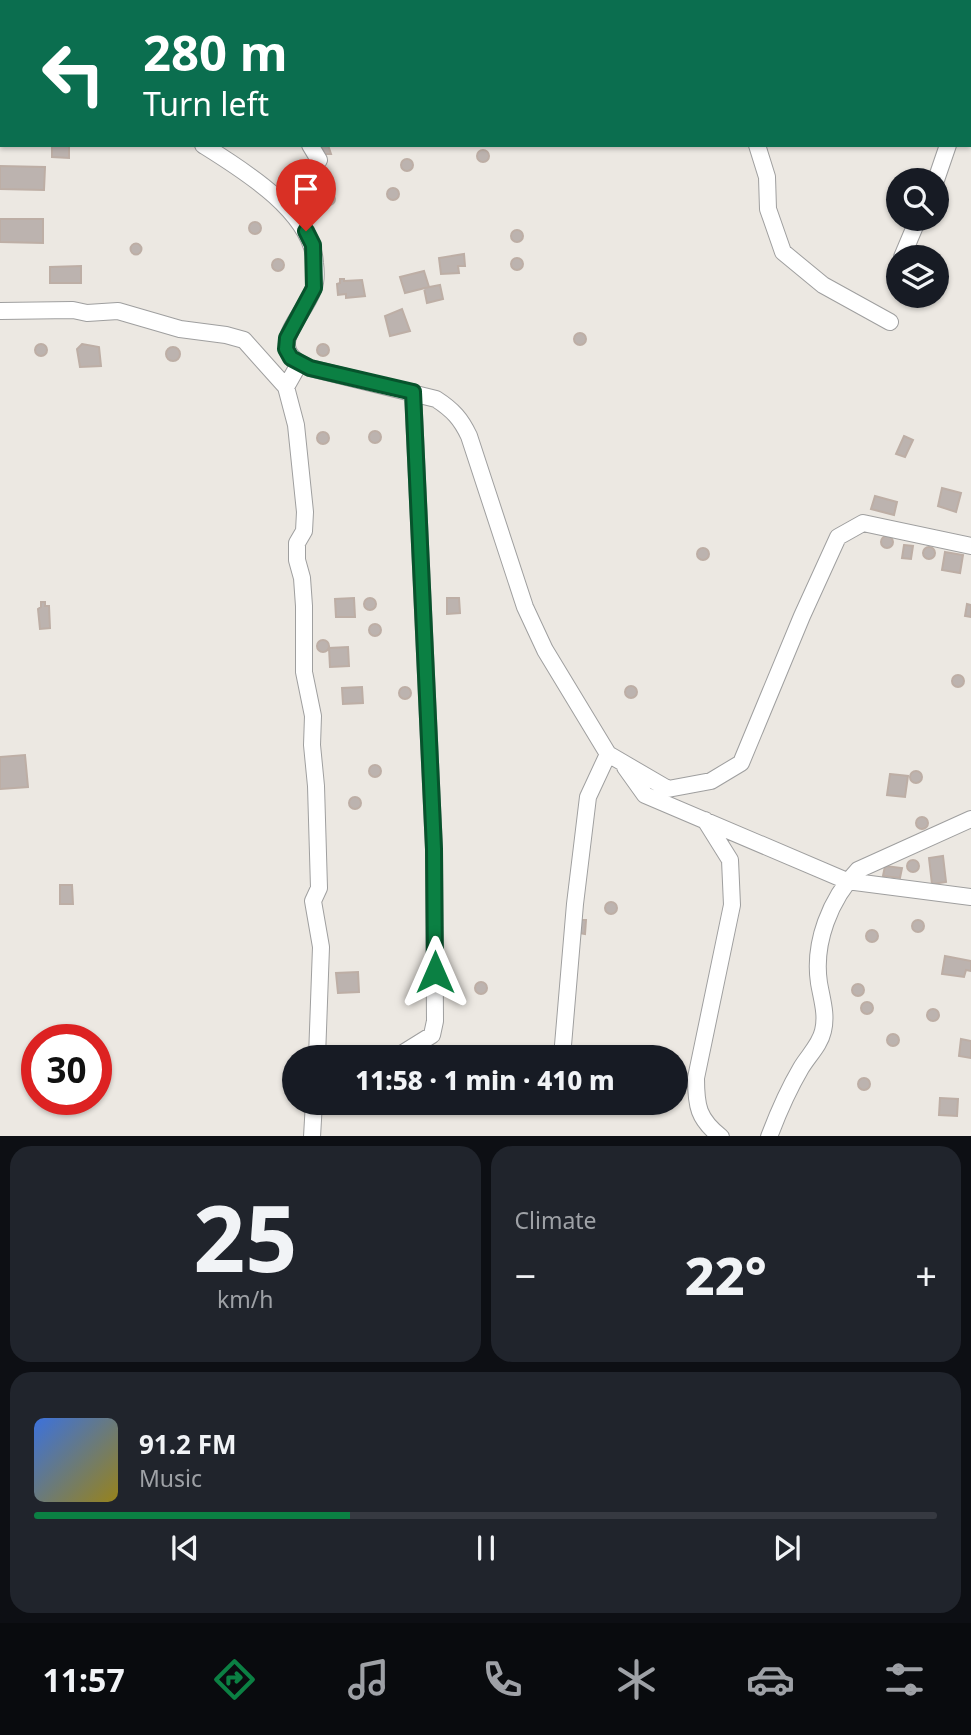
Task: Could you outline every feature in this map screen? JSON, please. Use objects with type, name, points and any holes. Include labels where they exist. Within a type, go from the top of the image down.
[{"type":"street","points":[[0,61],[0,72]]},
{"type":"street","points":[[206,147],[232,162],[296,217],[313,245],[314,288],[287,338],[286,349],[291,358],[299,364],[436,399],[461,419],[525,607],[545,650],[614,758],[645,795],[847,881],[971,897]]},
{"type":"street","points":[[311,147],[319,160]]},
{"type":"street","points":[[758,147],[767,177],[768,209],[783,252],[823,285],[890,322]]},
{"type":"street","points":[[940,168],[947,147]]},
{"type":"street","points":[[0,311],[118,311],[180,329],[226,335],[244,340],[286,387],[296,425],[305,512],[304,531],[297,543],[297,552],[304,606],[304,672],[313,716],[312,745],[319,871],[319,888],[313,901],[321,947],[317,1045]]},
{"type":"street","points":[[286,387],[299,364]]},
{"type":"street","points":[[413,392],[434,849],[435,1021],[432,1035],[415,1045]]},
{"type":"street","points":[[614,758],[668,789],[711,781],[741,763],[838,537],[863,523],[971,546]]},
{"type":"street","points":[[563,1045],[588,796],[614,758]]},
{"type":"street","points":[[769,1136],[785,1098],[820,1042],[825,1017],[818,967],[820,942],[847,881],[858,870],[971,819]]},
{"type":"street","points":[[705,820],[730,860],[732,905],[696,1078],[696,1101],[706,1125],[721,1136]]},
{"type":"street","points":[[312,1136],[313,1115]]},
{"type":"building","points":[[52,147],[69,147],[69,158],[52,157]]},
{"type":"building","points":[[322,147],[329,147],[331,154],[324,154]]},
{"type":"building","points":[[483,150],[489,156],[483,162],[477,156]]},
{"type":"building","points":[[407,159],[413,165],[407,171],[401,165]]},
{"type":"building","points":[[0,166],[45,167],[44,190],[0,189]]},
{"type":"building","points":[[393,188],[399,194],[393,200],[387,194]]},
{"type":"building","points":[[329,193],[335,199],[329,205],[323,199]]},
{"type":"building","points":[[0,219],[43,219],[43,243],[0,242]]},
{"type":"building","points":[[255,222],[261,228],[255,234],[249,228]]},
{"type":"building","points":[[517,230],[523,236],[517,242],[511,236]]},
{"type":"building","points":[[136,243],[142,249],[136,255],[130,249]]},
{"type":"building","points":[[464,254],[465,266],[458,266],[459,273],[441,274],[439,258]]},
{"type":"building","points":[[517,258],[523,264],[517,270],[511,264]]},
{"type":"building","points":[[278,259],[284,265],[278,271],[272,265]]},
{"type":"building","points":[[81,266],[81,283],[50,283],[50,267]]},
{"type":"building","points":[[424,271],[429,287],[405,293],[400,277]]},
{"type":"building","points":[[340,279],[362,280],[365,296],[346,298],[346,294],[338,295],[337,284]]},
{"type":"building","points":[[440,285],[443,299],[427,303],[424,288]]},
{"type":"building","points":[[402,309],[410,331],[390,336],[385,316]]},
{"type":"building","points":[[580,333],[586,339],[580,345],[574,339]]},
{"type":"building","points":[[41,344],[47,350],[41,356],[35,350]]},
{"type":"building","points":[[82,344],[99,347],[101,366],[80,367],[77,349]]},
{"type":"building","points":[[323,344],[329,350],[323,356],[317,350]]},
{"type":"building","points":[[173,347],[178,349],[178,359],[173,361],[168,359],[166,354],[168,349]]},
{"type":"building","points":[[375,431],[381,437],[375,443],[369,437]]},
{"type":"building","points":[[323,432],[329,438],[323,444],[317,438]]},
{"type":"building","points":[[904,436],[913,440],[905,457],[896,454]]},
{"type":"building","points":[[942,488],[961,493],[956,512],[938,506]]},
{"type":"building","points":[[875,496],[897,502],[894,515],[871,509]]},
{"type":"building","points":[[887,536],[893,542],[887,548],[881,542]]},
{"type":"building","points":[[904,545],[913,546],[911,559],[902,558]]},
{"type":"building","points":[[929,547],[935,553],[929,559],[923,553]]},
{"type":"building","points":[[703,548],[709,554],[703,560],[697,554]]},
{"type":"building","points":[[945,552],[963,555],[960,573],[942,570]]},
{"type":"building","points":[[354,598],[355,617],[336,617],[335,599]]},
{"type":"building","points":[[370,598],[376,604],[370,610],[364,604]]},
{"type":"building","points":[[447,598],[459,598],[460,613],[447,614]]},
{"type":"building","points":[[41,602],[49,606],[50,628],[40,629],[38,609]]},
{"type":"building","points":[[967,604],[971,605],[971,617],[965,616]]},
{"type":"building","points":[[375,624],[381,630],[375,636],[369,630]]},
{"type":"building","points":[[323,640],[329,646],[323,652],[317,646]]},
{"type":"building","points":[[348,647],[349,666],[330,667],[329,648]]},
{"type":"building","points":[[958,675],[964,681],[958,687],[952,681]]},
{"type":"building","points":[[631,686],[637,692],[631,698],[625,692]]},
{"type":"building","points":[[362,687],[363,703],[343,704],[342,688]]},
{"type":"building","points":[[405,687],[411,693],[405,699],[399,693]]},
{"type":"building","points":[[25,755],[28,787],[0,789],[0,757]]},
{"type":"building","points":[[375,765],[381,771],[375,777],[369,771]]},
{"type":"building","points":[[916,771],[922,777],[916,783],[910,777]]},
{"type":"building","points":[[890,774],[908,776],[905,797],[887,795]]},
{"type":"building","points":[[355,797],[361,803],[355,809],[349,803]]},
{"type":"building","points":[[922,817],[928,823],[922,829],[916,823]]},
{"type":"building","points":[[943,856],[946,882],[932,884],[929,858]]},
{"type":"building","points":[[913,860],[919,866],[913,872],[907,866]]},
{"type":"building","points":[[885,866],[902,868],[900,878],[883,876]]},
{"type":"building","points":[[60,885],[72,885],[73,904],[60,904]]},
{"type":"building","points":[[611,902],[617,908],[611,914],[605,908]]},
{"type":"building","points":[[580,920],[586,920],[585,934],[579,933]]},
{"type":"building","points":[[918,920],[924,926],[918,932],[912,926]]},
{"type":"building","points":[[872,930],[878,936],[872,942],[866,936]]},
{"type":"building","points":[[945,956],[971,961],[971,971],[966,970],[964,977],[942,974]]},
{"type":"building","points":[[358,972],[359,992],[338,993],[336,973]]},
{"type":"building","points":[[481,982],[487,988],[481,994],[475,988]]},
{"type":"building","points":[[858,984],[864,990],[858,996],[852,990]]},
{"type":"building","points":[[862,1003],[872,1003],[872,1013],[862,1013]]},
{"type":"building","points":[[933,1009],[939,1015],[933,1021],[927,1015]]},
{"type":"building","points":[[893,1034],[899,1040],[893,1046],[887,1040]]},
{"type":"building","points":[[961,1039],[971,1041],[971,1058],[959,1056]]},
{"type":"building","points":[[864,1078],[870,1084],[864,1090],[858,1084]]},
{"type":"building","points":[[940,1098],[958,1099],[957,1116],[939,1115]]},
{"type":"route","points":[[306,231],[313,245],[314,288],[287,338],[286,349],[291,358],[310,368],[413,392],[434,849],[435,972]]}]
